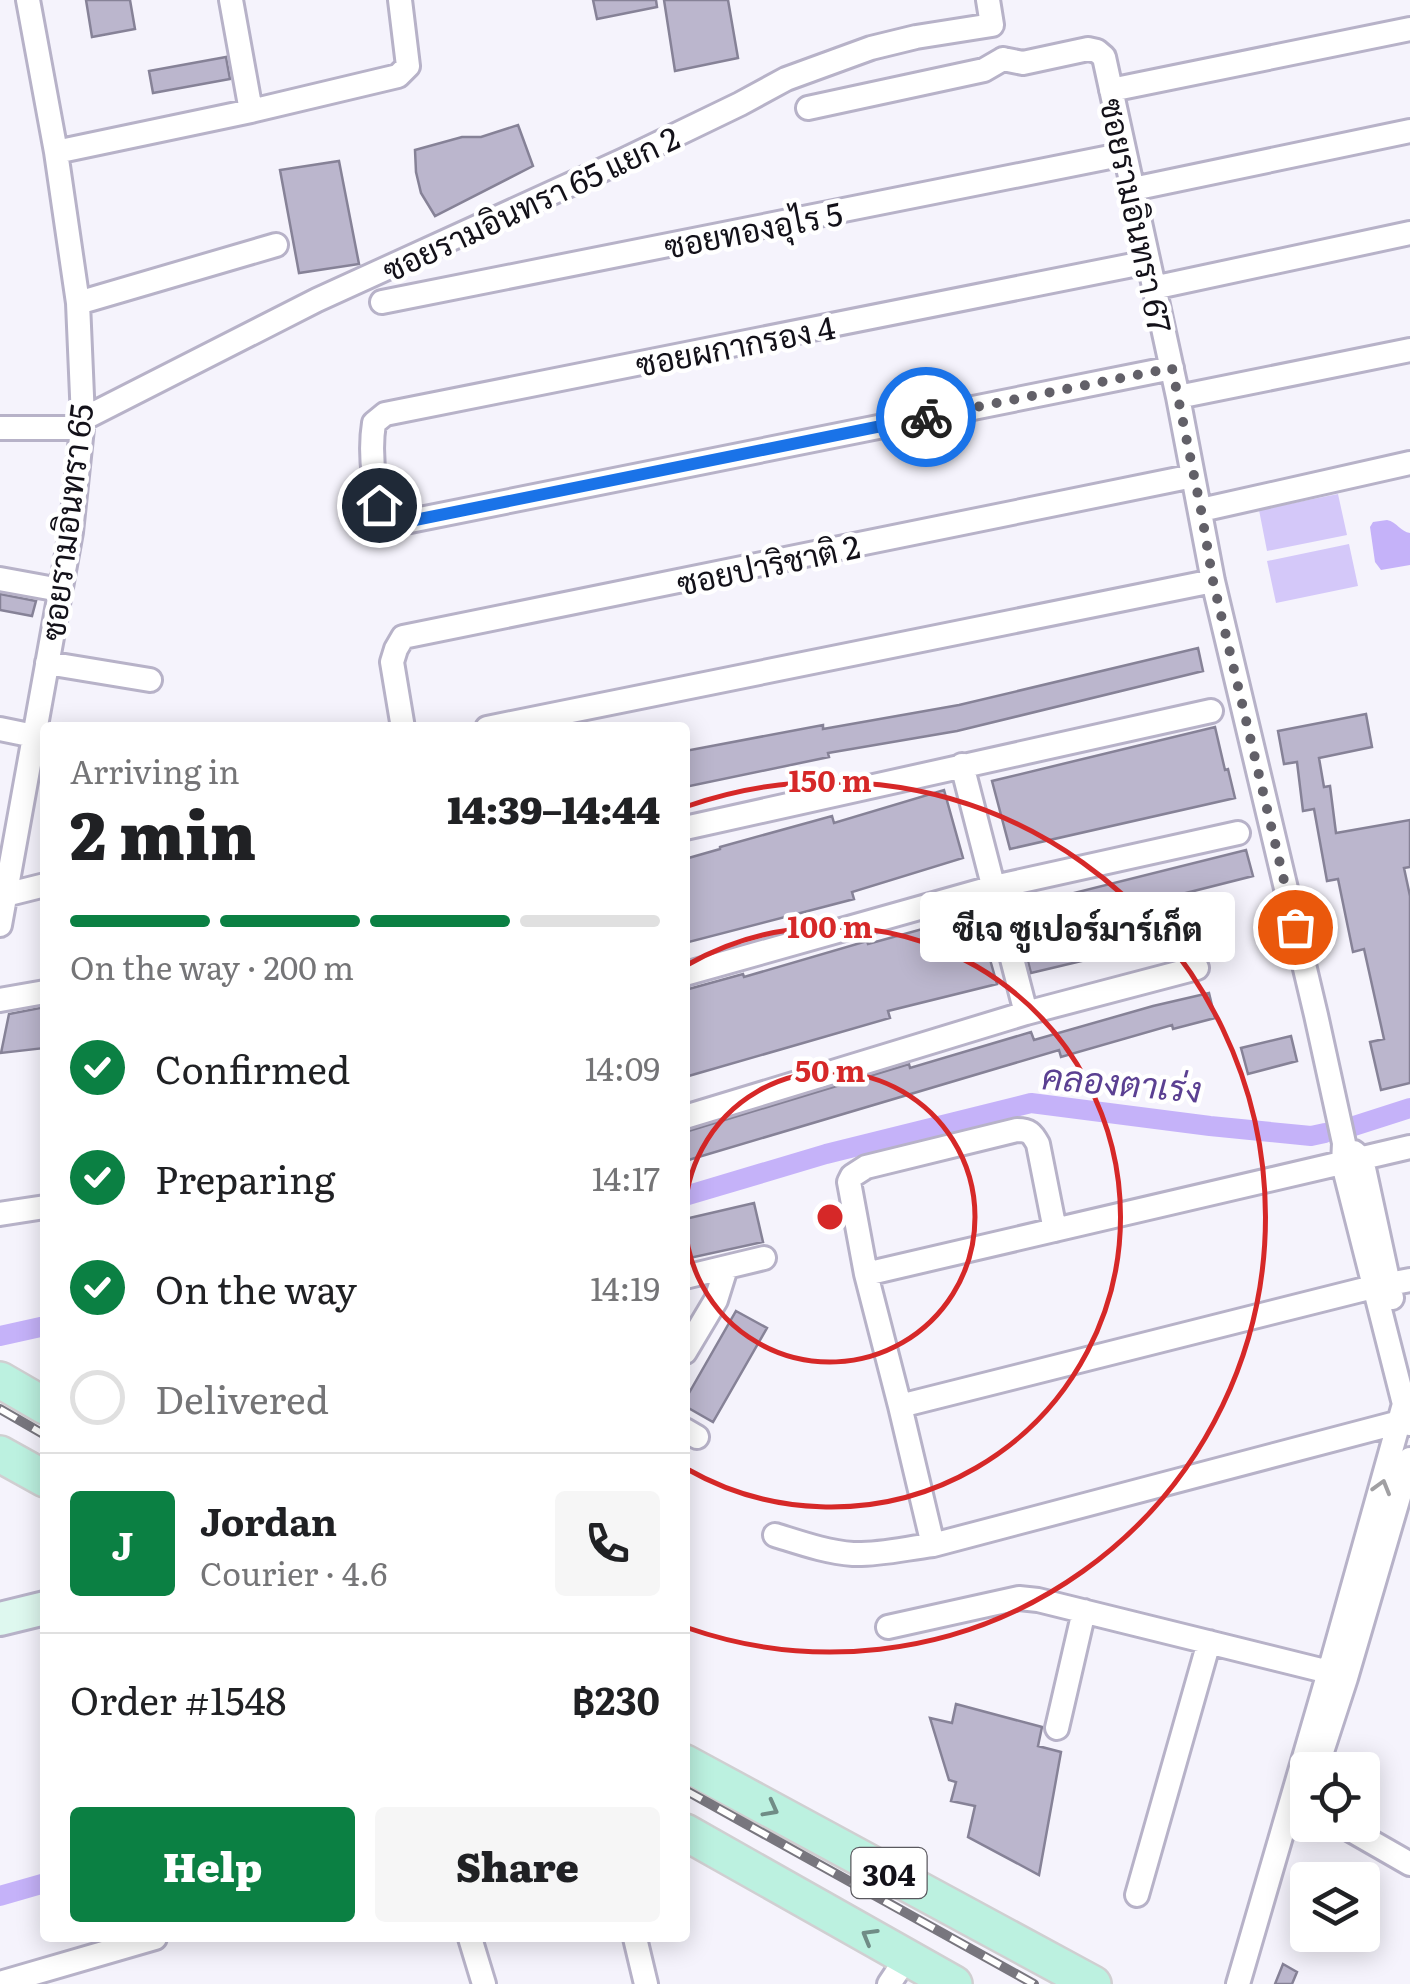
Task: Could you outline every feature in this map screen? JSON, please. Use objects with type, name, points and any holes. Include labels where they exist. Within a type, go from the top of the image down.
[{"type":"main road","points":[[0,1380],[40,1403]]},
{"type":"main road","points":[[0,1454],[40,1476]]},
{"type":"main road","name":"304","points":[[690,1766],[1093,1984]]},
{"type":"main road","name":"304","points":[[690,1835],[898,1971],[954,1984]]},
{"type":"street","name":"ซอยรามอินทรา 65","points":[[0,925],[70,532],[83,424],[78,303],[28,0]]},
{"type":"street","points":[[231,0],[252,111]]},
{"type":"street","points":[[56,152],[398,76],[408,66],[400,0]]},
{"type":"street","points":[[808,108],[984,70],[1003,60],[988,0]]},
{"type":"street","name":"ซอยรามอินทรา 65 แยก 2","points":[[83,424],[317,300],[637,154],[786,79],[871,48],[992,26]]},
{"type":"street","points":[[1111,90],[1410,29]]},
{"type":"street","name":"ซอยรามอินทรา 67","points":[[1003,60],[1024,63],[1088,49],[1104,57],[1178,396],[1213,581],[1350,1156],[1391,1284],[1410,1371]]},
{"type":"street","points":[[1132,189],[1410,132]]},
{"type":"street","name":"ซอยทองอุไร 5","points":[[382,302],[1125,154]]},
{"type":"street","points":[[1153,288],[1410,234]]},
{"type":"street","points":[[78,303],[276,244]]},
{"type":"street","name":"ซอยผกากรอง 4","points":[[1148,262],[385,414],[374,423],[370,446],[382,516],[392,523],[410,521],[1172,368]]},
{"type":"street","points":[[1178,396],[1410,350]]},
{"type":"street","points":[[0,428],[83,424]]},
{"type":"street","points":[[1201,510],[1410,463]]},
{"type":"street","name":"ซอยปาริชาติ 2","points":[[402,722],[392,662],[404,637],[1193,476]]},
{"type":"street","points":[[0,579],[60,590]]},
{"type":"street","points":[[517,722],[1213,581]]},
{"type":"street","points":[[47,663],[150,680]]},
{"type":"street","points":[[690,827],[1210,711]]},
{"type":"street","points":[[0,729],[34,736]]},
{"type":"street","points":[[962,765],[1026,1013]]},
{"type":"street","points":[[690,973],[994,888],[1238,832]]},
{"type":"street","points":[[3,894],[40,887]]},
{"type":"street","points":[[690,1115],[1026,1013],[1198,968]]},
{"type":"street","points":[[0,1000],[40,993]]},
{"type":"street","points":[[932,1545],[866,1274],[849,1182],[866,1168],[1027,1130],[1038,1144],[1055,1230]]},
{"type":"street","points":[[866,1274],[1350,1156],[1410,1147]]},
{"type":"street","points":[[0,1214],[40,1208]]},
{"type":"street","points":[[690,1277],[764,1258]]},
{"type":"street","points":[[690,1344],[716,1300],[726,1268]]},
{"type":"street","points":[[900,1406],[1391,1284]]},
{"type":"street","name":"ซอยรามอินทรา 67","points":[[1312,1752],[1329,1672],[1405,1423],[1391,1284]]},
{"type":"street","points":[[775,1535],[850,1554],[932,1545],[1405,1423]]},
{"type":"street","points":[[1322,1752],[1410,1459]]},
{"type":"street","points":[[888,1627],[1019,1598],[1329,1672]]},
{"type":"street","points":[[0,1619],[40,1609]]},
{"type":"street","points":[[1057,1728],[1084,1611]]},
{"type":"street","points":[[1137,1895],[1209,1642]]},
{"type":"street","name":"ซอยรามอินทรา 67","points":[[1238,1984],[1290,1836]]},
{"type":"street","name":"ซอยรามอินทรา 67","points":[[1254,1984],[1291,1842]]},
{"type":"street","points":[[1372,1842],[1410,1864]]},
{"type":"street","points":[[0,1983],[141,1942]]},
{"type":"street","points":[[471,1942],[484,1984]]},
{"type":"street","points":[[637,1942],[646,1984]]},
{"type":"shaded area","points":[[1338,494],[1347,535],[1267,551],[1259,510]]},
{"type":"shaded area","points":[[1387,520],[1410,533],[1410,565],[1381,570],[1375,562],[1370,527],[1373,522]]},
{"type":"shaded area","points":[[1349,544],[1358,586],[1276,603],[1267,561]]},
{"type":"building","points":[[86,0],[130,0],[135,29],[92,37]]},
{"type":"building","points":[[593,0],[656,0],[657,7],[597,19]]},
{"type":"building","points":[[664,0],[728,0],[738,58],[675,71]]},
{"type":"building","points":[[226,57],[230,79],[153,93],[149,71]]},
{"type":"building","points":[[518,125],[533,166],[435,216],[421,193],[415,150]]},
{"type":"building","points":[[339,161],[359,264],[299,273],[280,170]]},
{"type":"building","points":[[0,594],[36,601],[32,616],[0,610]]},
{"type":"building","points":[[1198,648],[1203,671],[957,731],[828,753],[829,757],[690,786],[690,750],[959,705]]},
{"type":"building","points":[[1366,714],[1372,747],[1319,758],[1324,787],[1330,786],[1336,833],[1410,820],[1410,867],[1404,868],[1410,896],[1410,1083],[1381,1090],[1370,1042],[1384,1039],[1364,949],[1353,952],[1338,879],[1327,881],[1314,809],[1303,811],[1297,762],[1284,764],[1278,731]]},
{"type":"building","points":[[1215,727],[1235,798],[1010,849],[992,781]]},
{"type":"building","points":[[944,790],[963,858],[852,892],[854,899],[690,942],[690,858],[832,816],[834,823]]},
{"type":"building","points":[[1246,850],[1253,876],[1182,894],[1191,935],[1031,973],[1014,908]]},
{"type":"building","points":[[977,914],[997,984],[888,1011],[890,1018],[690,1076],[690,989],[867,941],[868,944]]},
{"type":"building","points":[[1209,993],[1215,1018],[1173,1029],[1172,1025],[1061,1057],[1059,1050],[690,1160],[690,1130],[909,1064],[910,1068],[1031,1032],[1034,1040]]},
{"type":"building","points":[[40,1008],[40,1049],[1,1053],[9,1014]]},
{"type":"building","points":[[1291,1036],[1297,1061],[1248,1074],[1241,1048]]},
{"type":"building","points":[[754,1203],[763,1242],[690,1258],[690,1218]]},
{"type":"building","points":[[736,1311],[767,1328],[713,1422],[690,1409],[690,1391]]},
{"type":"building","points":[[956,1704],[1042,1727],[1038,1746],[1061,1752],[1039,1875],[968,1837],[975,1806],[951,1801],[956,1782],[949,1780],[930,1718],[952,1723]]},
{"type":"building","points":[[1283,1964],[1297,1972],[1292,1984],[1275,1984]]},
{"type":"waterway","name":"คลองตาเร่ง","points":[[690,1195],[826,1154],[1031,1103],[1210,1126],[1311,1136],[1325,1133]]},
{"type":"waterway","name":"คลองตาเร่ง","points":[[1354,1126],[1410,1108]]},
{"type":"waterway","name":"คลองตาเร่ง","points":[[0,1336],[40,1327]]},
{"type":"waterway","points":[[0,1896],[40,1884]]},
{"type":"railway","points":[[0,1409],[40,1432]]},
{"type":"railway","points":[[690,1793],[1034,1984]]},
{"type":"way so far","points":[[926,417],[1172,368],[1213,581],[1295,927]]},
{"type":"place","name":"ซีเจ ซูเปอร์มาร์เก็ต","points":[[1295,927]]},
{"type":"route","points":[[379,505],[382,516],[392,523],[410,521],[926,417]]}]
